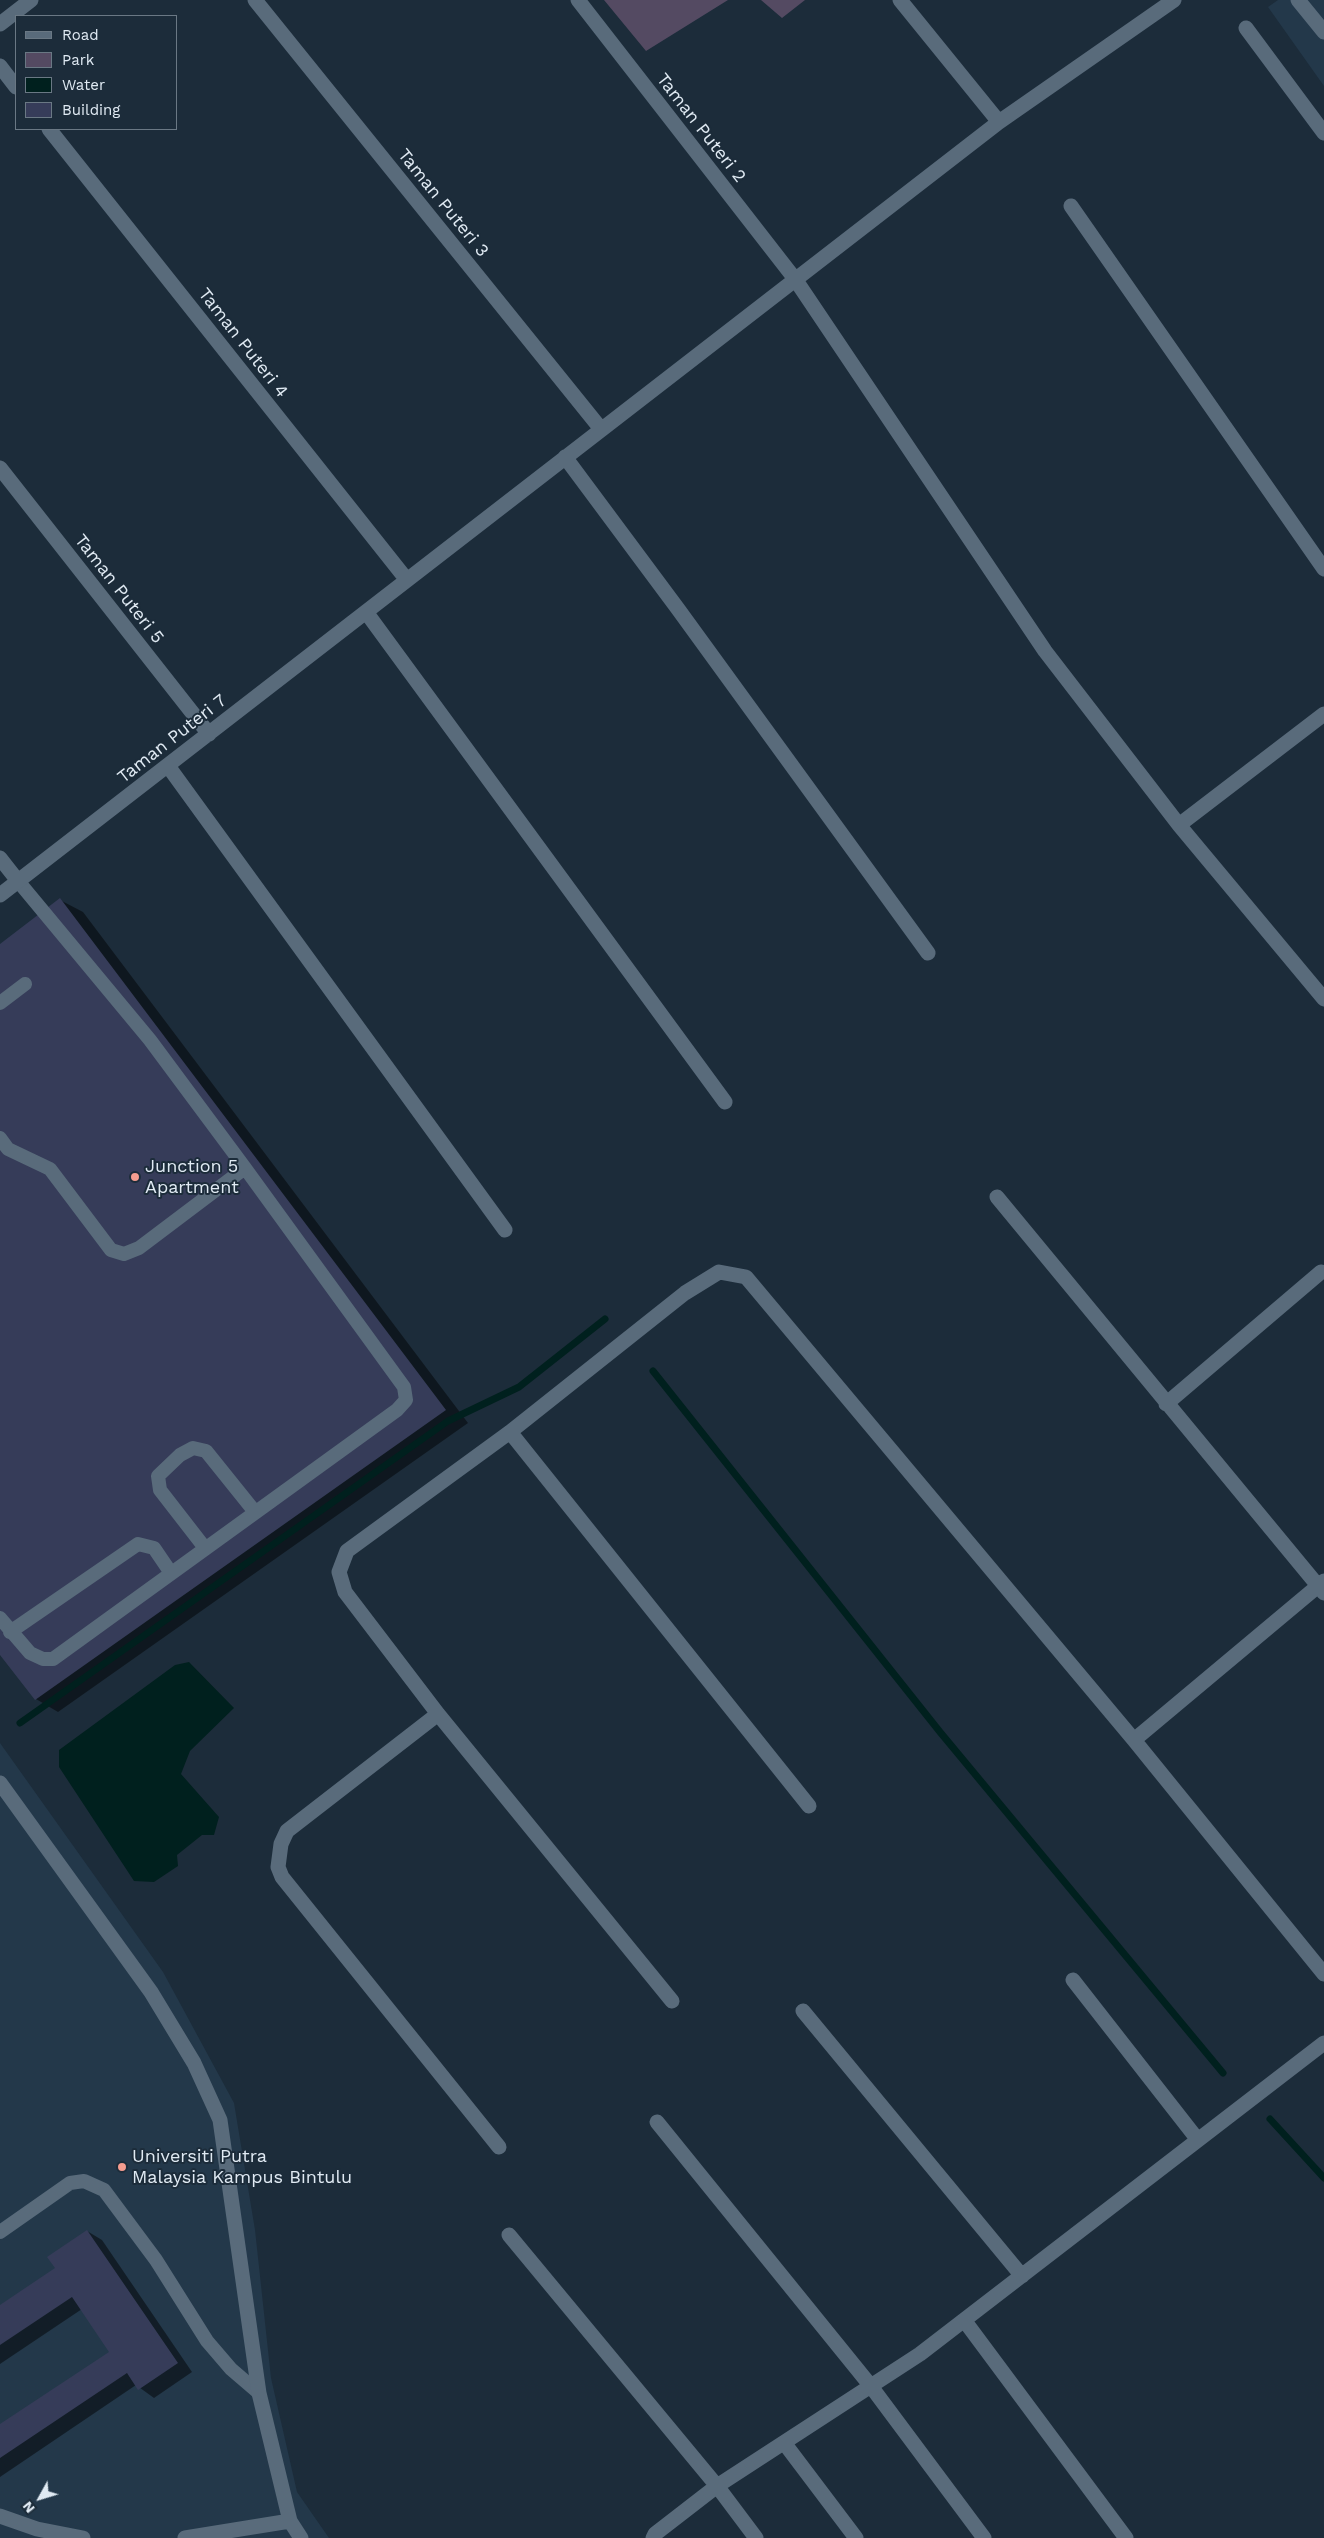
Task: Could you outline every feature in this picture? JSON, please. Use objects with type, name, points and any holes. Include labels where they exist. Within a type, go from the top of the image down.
[{"type":"street","points":[[0,24],[31,0]]},
{"type":"street","name":"Taman Puteri 3","points":[[255,0],[602,429]]},
{"type":"street","name":"Taman Puteri 2","points":[[578,0],[795,279],[1045,651],[1179,825],[1324,999]]},
{"type":"street","points":[[900,0],[999,122]]},
{"type":"street","name":"Taman Puteri 7","points":[[0,895],[999,122],[1174,0]]},
{"type":"street","points":[[1298,0],[1323,27]]},
{"type":"street","points":[[1246,28],[1324,133]]},
{"type":"street","points":[[0,66],[15,86]]},
{"type":"street","name":"Taman Puteri 4","points":[[51,130],[406,580]]},
{"type":"street","points":[[1070,206],[1324,570]]},
{"type":"street","points":[[565,457],[684,617],[928,953]]},
{"type":"street","name":"Taman Puteri 5","points":[[0,468],[209,734]]},
{"type":"street","points":[[366,612],[725,1102]]},
{"type":"street","points":[[1179,825],[1324,714]]},
{"type":"street","points":[[168,766],[505,1230]]},
{"type":"street","points":[[0,858],[18,881]]},
{"type":"street","points":[[997,1197],[1166,1404],[1322,1587],[1134,1740]]},
{"type":"street","points":[[672,2001],[438,1714],[345,1592],[339,1572],[348,1551],[510,1432],[685,1293],[719,1272],[746,1277],[1134,1740],[1324,1974]]},
{"type":"street","points":[[1166,1404],[1321,1272]]},
{"type":"street","points":[[510,1432],[809,1806]]},
{"type":"street","points":[[438,1714],[286,1831],[281,1844],[278,1867],[282,1877],[499,2147]]},
{"type":"street","points":[[0,1783],[151,1992],[194,2063],[220,2120],[259,2393],[290,2521],[301,2538]]},
{"type":"street","points":[[1073,1980],[1198,2140]]},
{"type":"street","points":[[803,2011],[1022,2276]]},
{"type":"street","points":[[653,2538],[655,2534],[717,2486],[785,2444],[870,2384],[920,2354],[1324,2043]]},
{"type":"street","points":[[657,2122],[870,2384],[984,2538]]},
{"type":"street","points":[[509,2235],[717,2486],[756,2538]]},
{"type":"street","points":[[964,2320],[1126,2538]]},
{"type":"street","points":[[785,2444],[856,2538]]},
{"type":"street","points":[[0,2516],[37,2530],[83,2538]]},
{"type":"street","points":[[185,2538],[290,2521]]},
{"type":"lane","points":[[0,1618],[10,1632],[30,1653],[43,1659],[53,1659],[397,1410],[406,1400],[404,1386],[150,1040],[18,881]]},
{"type":"lane","points":[[0,1003],[25,984]]},
{"type":"lane","points":[[0,1138],[8,1149],[50,1169],[111,1250],[124,1254],[140,1248],[245,1168]]},
{"type":"lane","points":[[205,1548],[160,1490],[158,1476],[180,1455],[194,1448],[206,1451],[255,1512]]},
{"type":"lane","points":[[10,1632],[138,1544],[154,1548],[171,1573]]},
{"type":"lane","points":[[0,2232],[70,2183],[84,2181],[104,2190],[156,2260],[207,2341],[231,2369],[259,2393]]},
{"type":"shaded area","points":[[1278,0],[1324,0],[1324,86],[1268,7]]},
{"type":"shaded area","name":"Universiti Putra Malaysia Kampus Bintulu","points":[[0,1743],[163,1972],[234,2103],[255,2230],[271,2378],[297,2492],[329,2538],[0,2538]]},
{"type":"green space","points":[[604,0],[728,0],[646,51]]},
{"type":"green space","points":[[761,0],[805,0],[782,18]]},
{"type":"water","points":[[189,1662],[234,1708],[190,1751],[181,1774],[219,1817],[214,1835],[202,1835],[177,1855],[178,1866],[154,1882],[134,1881],[59,1767],[59,1750],[175,1665]]},
{"type":"building","name":"Junction 5 Apartment","points":[[60,898],[446,1410],[35,1700],[0,1655],[0,944]]},
{"type":"building","points":[[87,2230],[178,2363],[138,2390],[127,2373],[0,2458],[0,2424],[109,2352],[72,2297],[0,2345],[0,2305],[55,2268],[47,2257]]},
{"type":"waterway","points":[[20,1723],[448,1421],[519,1387],[605,1319]]},
{"type":"waterway","points":[[653,1371],[940,1732],[1223,2073]]},
{"type":"waterway","points":[[1270,2119],[1324,2178]]},
{"type":"place","name":"Junction 5 Apartment","points":[[135,1177]]},
{"type":"place","name":"Universiti Putra Malaysia Kampus Bintulu","points":[[122,2167]]}]
